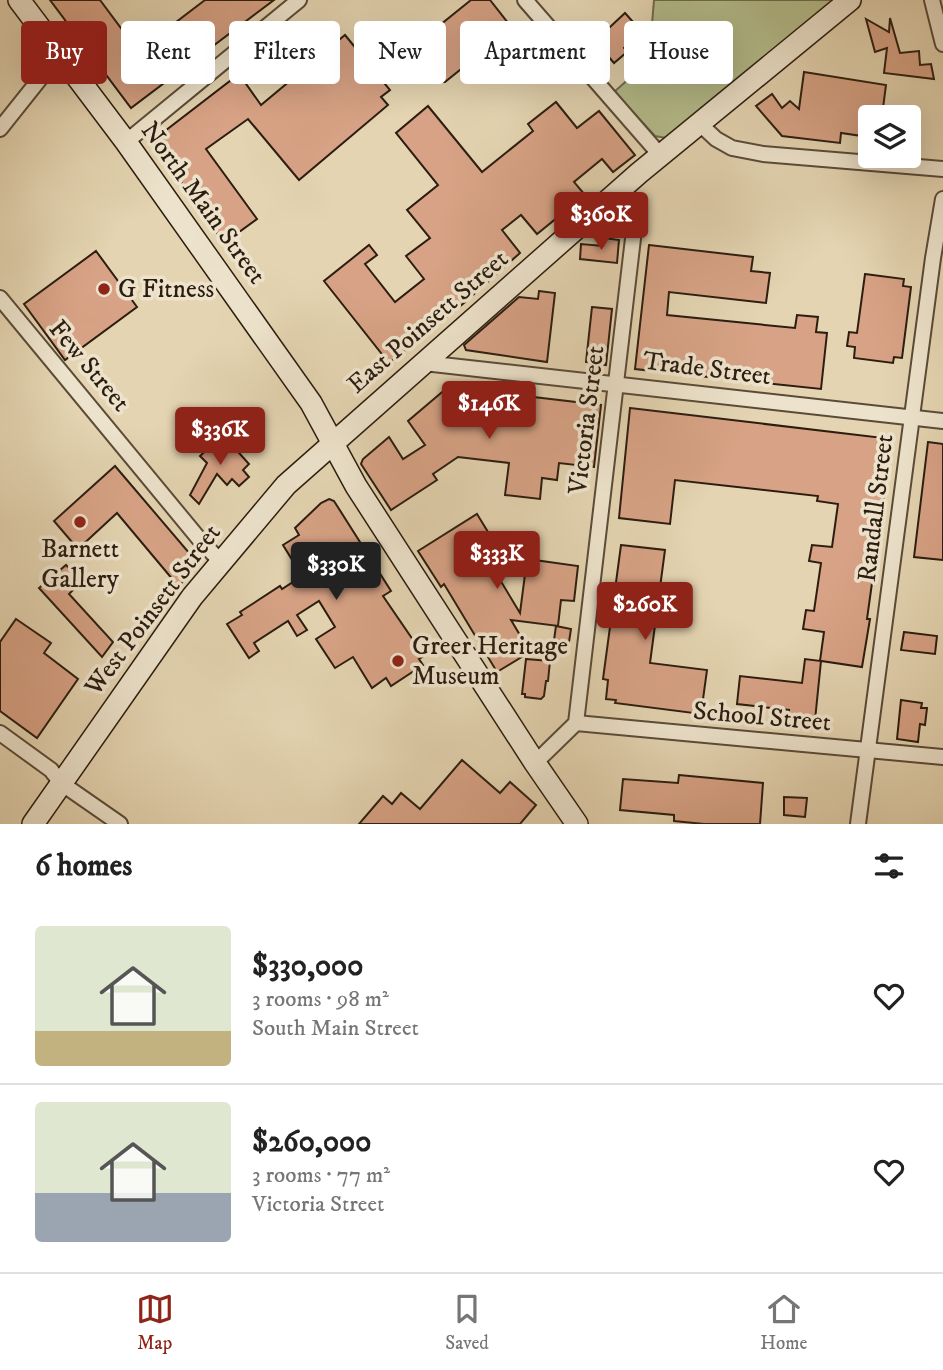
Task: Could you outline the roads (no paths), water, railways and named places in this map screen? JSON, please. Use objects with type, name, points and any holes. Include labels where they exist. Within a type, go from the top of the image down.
[{"type":"main road","name":"North Main Street","points":[[19,0],[35,21]]},
{"type":"main road","name":"East Poinsett Street","points":[[333,443],[614,196],[850,0]]},
{"type":"main road","name":"North Main Street","points":[[82,84],[311,403],[356,486],[577,824]]},
{"type":"main road","name":"West Poinsett Street","points":[[33,824],[192,597],[286,485],[333,443]]},
{"type":"street","points":[[125,142],[299,0]]},
{"type":"street","points":[[525,0],[661,156]]},
{"type":"street","points":[[932,0],[943,44]]},
{"type":"street","points":[[0,129],[36,84]]},
{"type":"street","points":[[700,124],[716,139],[742,150],[943,169]]},
{"type":"street","name":"Victoria Street","points":[[576,723],[634,230],[628,211],[614,196]]},
{"type":"street","name":"Randall Street","points":[[858,824],[943,199]]},
{"type":"street","name":"Few Street","points":[[0,298],[221,562]]},
{"type":"street","points":[[448,341],[453,366]]},
{"type":"street","name":"Trade Street","points":[[424,363],[943,421]]},
{"type":"street","points":[[535,763],[576,723]]},
{"type":"street","name":"School Street","points":[[576,723],[943,757]]},
{"type":"street","points":[[0,733],[51,770],[61,783],[120,824]]},
{"type":"place","name":"G Fitness","points":[[104,289]]},
{"type":"place","name":"Barnett Gallery","points":[[80,522]]},
{"type":"place","name":"Greer Heritage Museum","points":[[398,661]]}]
